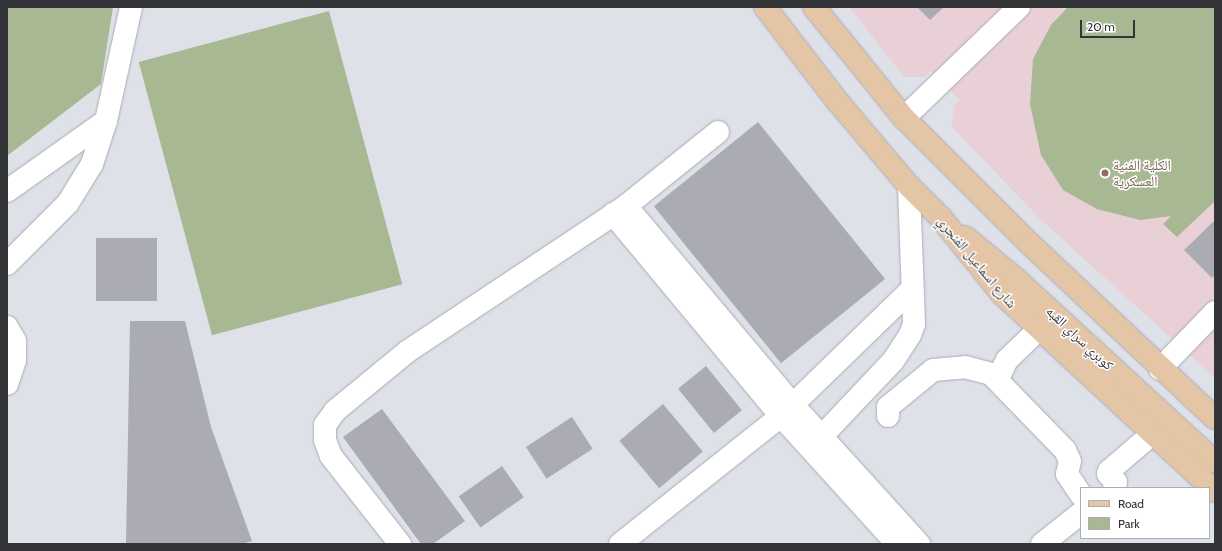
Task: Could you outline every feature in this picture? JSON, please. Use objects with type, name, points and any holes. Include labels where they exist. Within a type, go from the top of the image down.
[{"type":"main road","name":"شارع اسماعيل الفنجري","points":[[766,7],[838,102],[909,186],[940,218],[986,276],[1038,330],[1215,491]]},
{"type":"main road","points":[[814,7],[904,118],[1029,244],[1160,369],[1215,418]]},
{"type":"main road","name":"كوبري سراي القبه","points":[[940,218],[1016,279],[1215,462]]},
{"type":"lane","points":[[7,264],[68,203],[92,164],[106,120],[131,7]]},
{"type":"lane","points":[[904,118],[1019,7]]},
{"type":"lane","points":[[7,191],[106,120]]},
{"type":"lane","points":[[400,544],[331,456],[325,440],[324,425],[334,411],[408,351],[620,210],[718,132]]},
{"type":"lane","points":[[822,436],[893,361],[904,345],[914,324],[909,186]]},
{"type":"lane","points":[[620,210],[897,544]]},
{"type":"lane","points":[[620,544],[787,410],[912,289]]},
{"type":"lane","points":[[1160,369],[1215,312]]},
{"type":"lane","points":[[7,327],[14,341],[15,360],[7,384]]},
{"type":"lane","points":[[998,379],[1007,360],[1038,330]]},
{"type":"lane","points":[[893,361],[913,386]]},
{"type":"lane","points":[[888,416],[886,412],[888,407],[933,370],[944,368],[976,369],[998,379],[1066,450],[1070,461],[1067,474],[1080,494]]},
{"type":"lane","points":[[787,410],[822,436],[919,544]]},
{"type":"lane","points":[[1114,487],[1116,482],[1109,471],[1152,434]]},
{"type":"lane","points":[[1042,544],[1080,513]]},
{"type":"shaded area","name":"الكلية الفنية العسكرية","points":[[849,7],[1215,7],[1215,378],[1040,219],[951,126],[955,105],[960,100],[931,71],[925,77],[904,77]]},
{"type":"green space","points":[[7,7],[113,7],[101,84],[7,156]]},
{"type":"green space","points":[[1068,7],[1215,7],[1215,201],[1177,237],[1163,224],[1171,216],[1140,220],[1097,209],[1063,190],[1041,155],[1030,104],[1033,59],[1051,25]]},
{"type":"green space","points":[[329,11],[402,284],[212,335],[139,62]]},
{"type":"building","points":[[917,7],[944,7],[930,20]]},
{"type":"building","points":[[758,122],[885,279],[781,363],[654,206]]},
{"type":"building","points":[[1215,220],[1215,275],[1212,278],[1184,250]]},
{"type":"building","points":[[96,238],[157,238],[157,301],[96,301]]},
{"type":"building","points":[[130,321],[185,321],[211,427],[252,541],[241,544],[126,544]]},
{"type":"building","points":[[706,366],[742,410],[714,433],[678,389]]},
{"type":"building","points":[[663,404],[703,451],[659,488],[619,441]]},
{"type":"building","points":[[382,409],[465,521],[433,544],[421,544],[343,437]]},
{"type":"building","points":[[572,417],[593,449],[547,479],[526,447]]},
{"type":"building","points":[[502,466],[524,497],[480,528],[459,496]]},
{"type":"place","name":"الكلية الفنية العسكرية","points":[[1105,173]]}]
